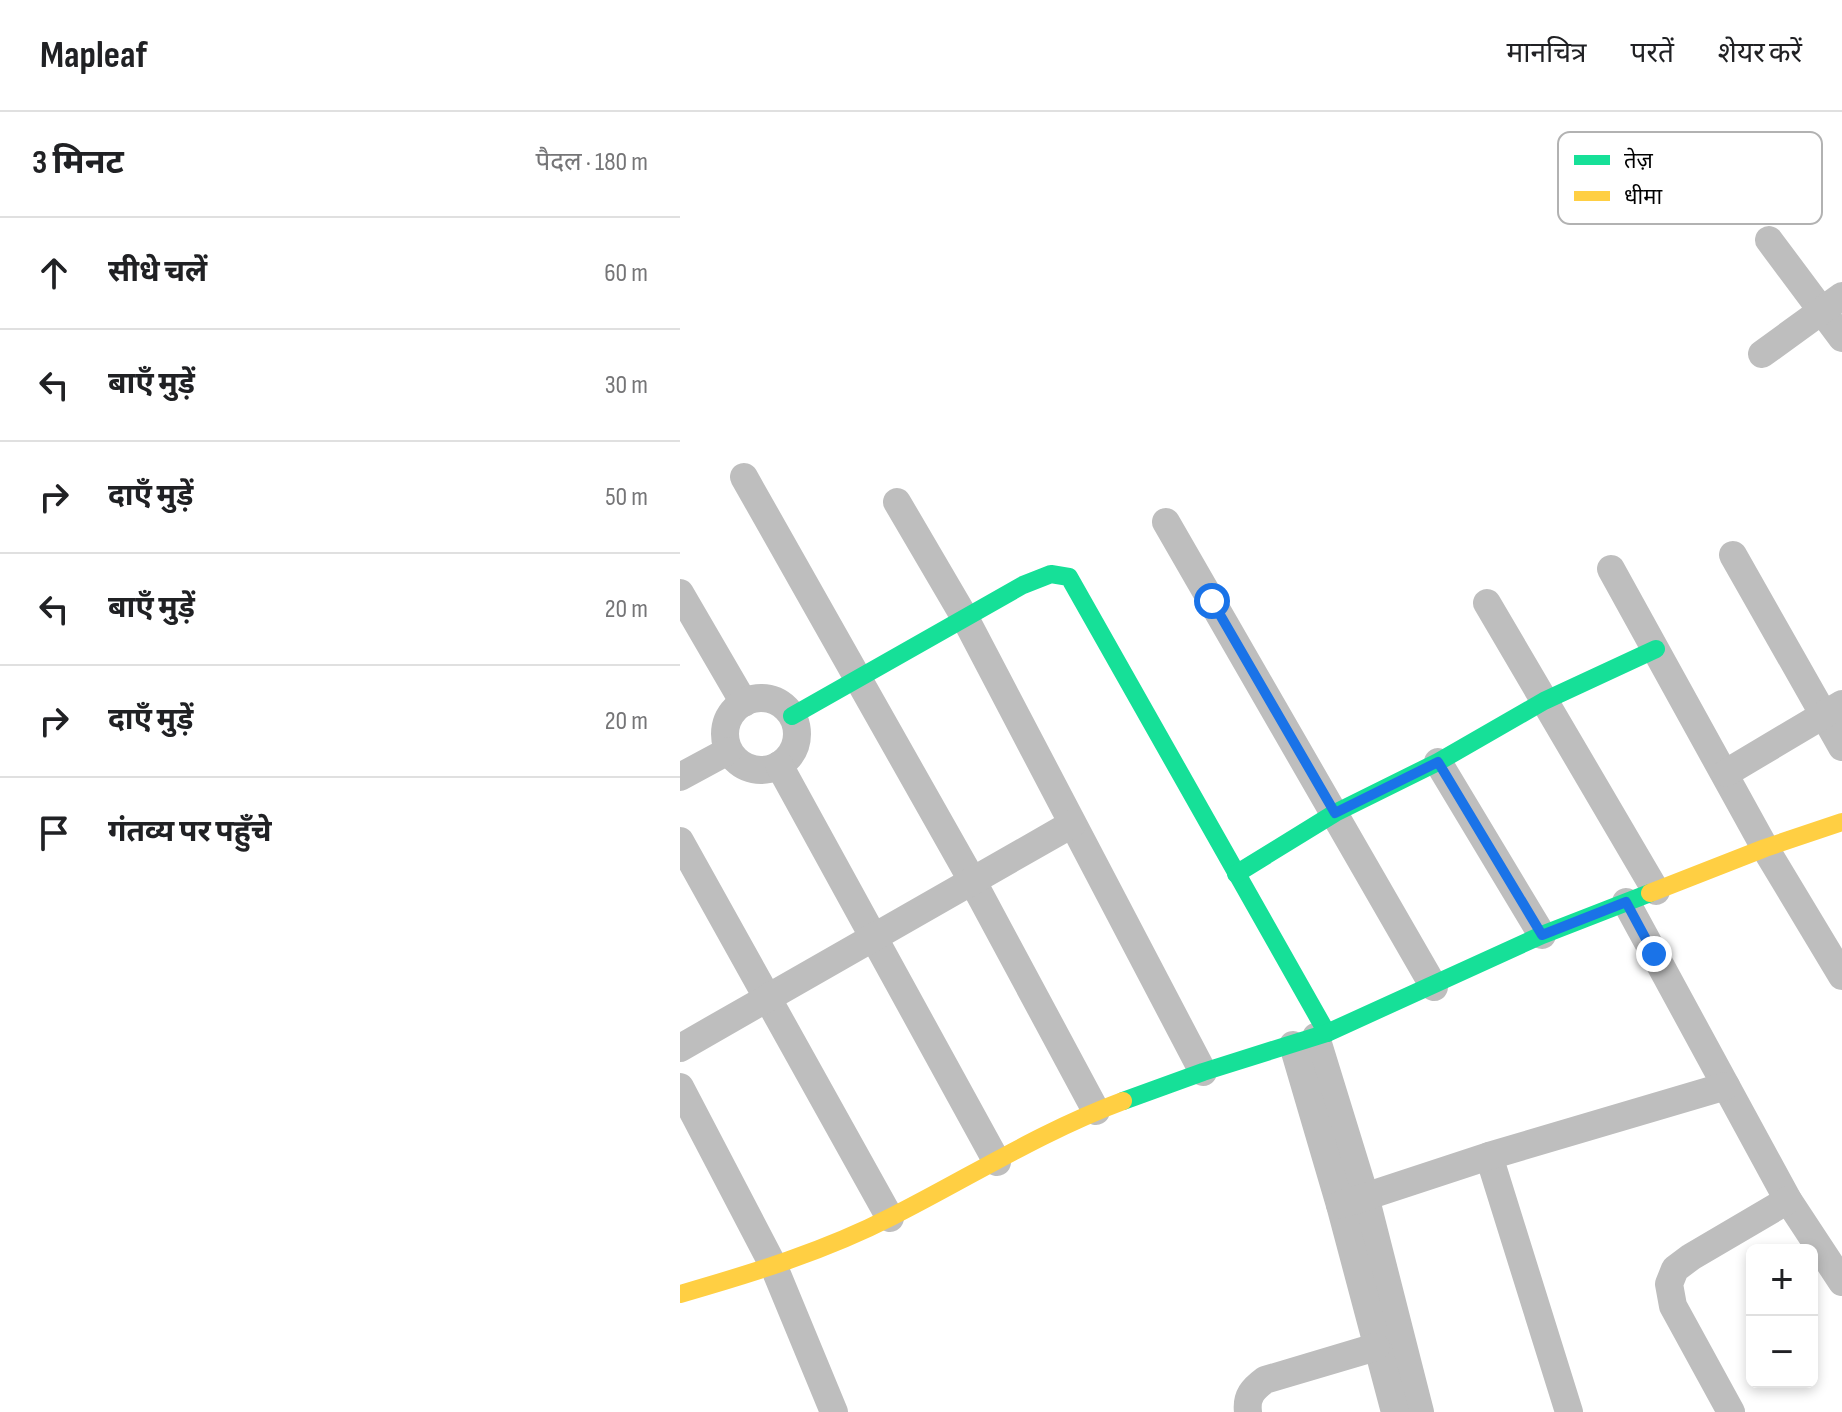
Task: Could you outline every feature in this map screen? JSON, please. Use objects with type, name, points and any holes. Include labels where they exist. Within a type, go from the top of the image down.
[{"type":"street","points":[[1769,240],[1832,303],[1842,338]]},
{"type":"street","points":[[1762,354],[1832,303]]},
{"type":"street","points":[[744,477],[973,882],[1096,1111]]},
{"type":"street","points":[[897,502],[965,618],[1203,1072]]},
{"type":"street","points":[[1166,522],[1434,987]]},
{"type":"street","points":[[1733,555],[1833,709],[1842,747]]},
{"type":"street","points":[[1611,569],[1765,848],[1842,976]]},
{"type":"street","points":[[792,716],[1047,574],[1061,573],[1069,577],[1236,874],[1312,1039],[1385,1340],[1395,1412]]},
{"type":"street","points":[[680,593],[744,703]]},
{"type":"street","points":[[1487,603],[1656,891]]},
{"type":"street","points":[[1236,874],[1335,813],[1438,762],[1544,701],[1656,649]]},
{"type":"street","points":[[761,698],[773,700],[792,716],[796,725],[795,746],[779,765],[763,771],[753,770],[742,766],[728,751],[724,739],[725,727],[730,715],[744,703],[761,698]]},
{"type":"street","points":[[1726,773],[1833,709]]},
{"type":"street","points":[[680,777],[728,751]]},
{"type":"street","points":[[1438,762],[1542,935]]},
{"type":"street","points":[[779,765],[997,1162]]},
{"type":"street","points":[[680,1294],[774,1267],[890,1218],[1054,1130],[1096,1111],[1203,1072],[1312,1039],[1434,987],[1542,935],[1765,848],[1842,822]]},
{"type":"street","points":[[680,1048],[1072,824]]},
{"type":"street","points":[[680,841],[890,1218]]},
{"type":"street","points":[[1626,902],[1788,1200],[1840,1274]]},
{"type":"street","points":[[1352,1201],[1489,1156],[1726,1086]]},
{"type":"street","points":[[680,1087],[774,1267],[834,1412]]},
{"type":"street","points":[[1489,1156],[1569,1412]]},
{"type":"street","points":[[1731,1412],[1673,1306],[1669,1284],[1675,1269],[1691,1257],[1788,1200]]},
{"type":"street","points":[[1248,1412],[1247,1401],[1253,1389],[1265,1380],[1385,1340]]},
{"type":"street","points":[[1385,1340],[1420,1412]]},
{"type":"traffic: fast","points":[[792,716],[1023,585],[1051,574],[1069,577],[1327,1033]]},
{"type":"traffic: fast","points":[[1236,874],[1335,813],[1438,762],[1544,701],[1656,649]]},
{"type":"traffic: fast","points":[[1123,1101],[1327,1033],[1542,935],[1650,893]]},
{"type":"traffic: slow","points":[[1650,893],[1842,822]]},
{"type":"traffic: slow","points":[[680,1294],[841,1240],[893,1216],[1035,1140],[1123,1101]]},
{"type":"route","points":[[1212,601],[1335,813],[1438,762],[1542,935],[1626,902],[1654,954]]}]
